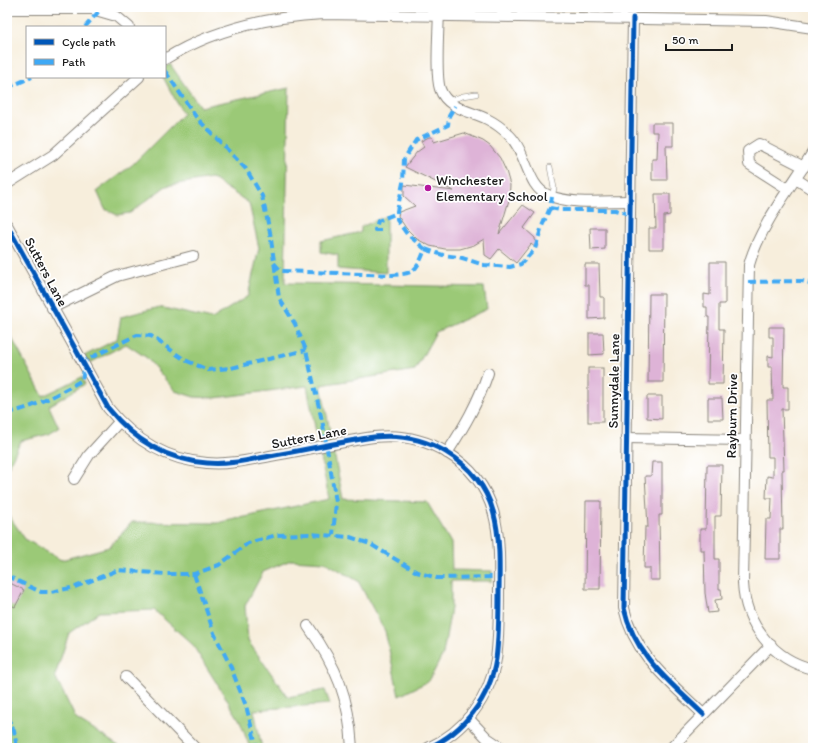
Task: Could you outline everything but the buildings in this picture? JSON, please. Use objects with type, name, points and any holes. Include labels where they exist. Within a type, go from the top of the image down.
[{"type":"street","points":[[7,8],[92,8],[116,16],[128,26]]},
{"type":"street","points":[[439,11],[438,77],[440,89],[448,101],[467,112],[487,119],[511,136],[526,162],[533,182],[546,195],[562,200],[629,201]]},
{"type":"street","points":[[166,58],[211,36],[240,26],[273,18],[323,14],[439,11],[766,21],[813,28]]},
{"type":"street","name":"Sunnydale Lane","points":[[633,18],[623,595],[626,621],[634,639],[644,655],[703,714]]},
{"type":"street","points":[[7,184],[42,164],[138,78]]},
{"type":"street","points":[[788,189],[749,164],[748,150],[759,144],[804,166]]},
{"type":"street","name":"Rayburn Drive","points":[[813,152],[788,189],[756,244],[750,264],[745,440],[744,592],[747,608],[752,622],[771,645],[796,663],[813,669]]},
{"type":"street","points":[[796,179],[813,190]]},
{"type":"street","name":"Sutters Lane","points":[[7,225],[99,396],[119,422],[135,436],[157,450],[183,459],[205,463],[232,463],[388,436],[419,440],[447,453],[467,467],[483,487],[494,512],[500,539],[498,639],[496,662],[486,692],[478,706],[448,738],[428,748]]},
{"type":"street","points":[[52,308],[117,276],[193,256]]},
{"type":"street","points":[[447,453],[468,421],[479,400],[488,373]]},
{"type":"street","points":[[74,479],[89,455],[119,422]]},
{"type":"street","points":[[626,438],[745,440]]},
{"type":"street","points":[[308,626],[327,653],[341,687],[349,716],[352,748]]},
{"type":"street","points":[[671,748],[771,645]]},
{"type":"street","points":[[126,677],[195,748]]},
{"type":"street","points":[[468,718],[487,738],[502,748]]},
{"type":"lane","points":[[448,101],[463,96],[476,94]]},
{"type":"lane","points":[[550,167],[554,188],[552,197]]},
{"type":"green space","points":[[170,64],[200,107],[289,88],[285,283],[484,287],[487,309],[436,332],[415,370],[321,385],[343,499],[427,502],[451,543],[452,570],[492,571],[492,581],[451,581],[451,608],[443,654],[429,681],[399,696],[385,631],[358,581],[325,562],[291,560],[263,572],[245,606],[248,641],[288,697],[325,690],[330,704],[254,710],[262,748],[250,748],[239,719],[192,644],[154,610],[99,612],[69,633],[55,676],[76,719],[122,748],[7,748],[7,513],[25,539],[61,560],[109,547],[132,522],[217,523],[329,499],[307,386],[215,398],[194,397],[175,391],[147,358],[126,344],[88,364],[84,356],[117,339],[121,317],[159,307],[212,319],[248,296],[259,248],[249,203],[211,178],[166,186],[130,213],[117,215],[105,209],[97,191],[132,165],[183,114],[164,78],[166,78],[166,66]]},
{"type":"green space","points":[[386,216],[386,273],[338,269],[338,255],[321,252],[321,241],[361,232],[361,227]]},
{"type":"green space","points":[[7,329],[43,396],[82,377],[85,384],[49,406],[59,428],[49,434],[21,441],[7,469]]},
{"type":"marked path","points":[[86,26],[100,10]]},
{"type":"marked path","points":[[166,72],[196,117],[246,169],[262,196],[270,232],[279,298],[295,324],[306,350],[323,425],[336,502],[333,535]]},
{"type":"marked path","points":[[7,88],[30,78]]},
{"type":"marked path","points":[[274,263],[281,271],[392,275],[414,270],[420,262],[425,249],[407,234],[397,220],[397,211],[403,183],[404,159],[416,140],[448,125],[449,116],[455,106]]},
{"type":"marked path","points":[[425,249],[484,265],[510,267],[521,264],[535,249],[542,226],[550,208],[552,197]]},
{"type":"marked path","points":[[550,208],[561,210],[615,210],[629,214]]},
{"type":"marked path","points":[[381,230],[375,230],[378,221],[397,213]]},
{"type":"marked path","points":[[748,282],[802,281],[813,286]]},
{"type":"marked path","points":[[7,413],[27,408],[82,380],[86,360],[137,335],[151,336],[185,360],[208,370],[231,368],[306,350]]},
{"type":"marked path","points":[[7,576],[41,592],[51,592],[75,587],[118,570],[165,574],[194,574],[219,565],[248,543],[277,535],[309,534],[350,537],[370,544],[417,572],[437,578],[499,577]]},
{"type":"marked path","points":[[194,574],[214,633],[230,665],[246,706],[257,748]]},
{"type":"marked path","points":[[7,716],[14,731],[17,748]]},
{"type":"cycle path","points":[[633,18],[624,608],[629,625],[645,654],[666,679],[703,714]]},
{"type":"cycle path","points":[[7,225],[108,408],[128,429],[152,446],[178,458],[207,463],[231,463],[348,441],[393,436],[412,438],[446,452],[464,465],[478,480],[494,513],[499,550],[499,609],[496,659],[488,687],[473,712],[453,733],[428,748]]},
{"type":"place","name":"Winchester Elementary School","points":[[428,188]]}]
